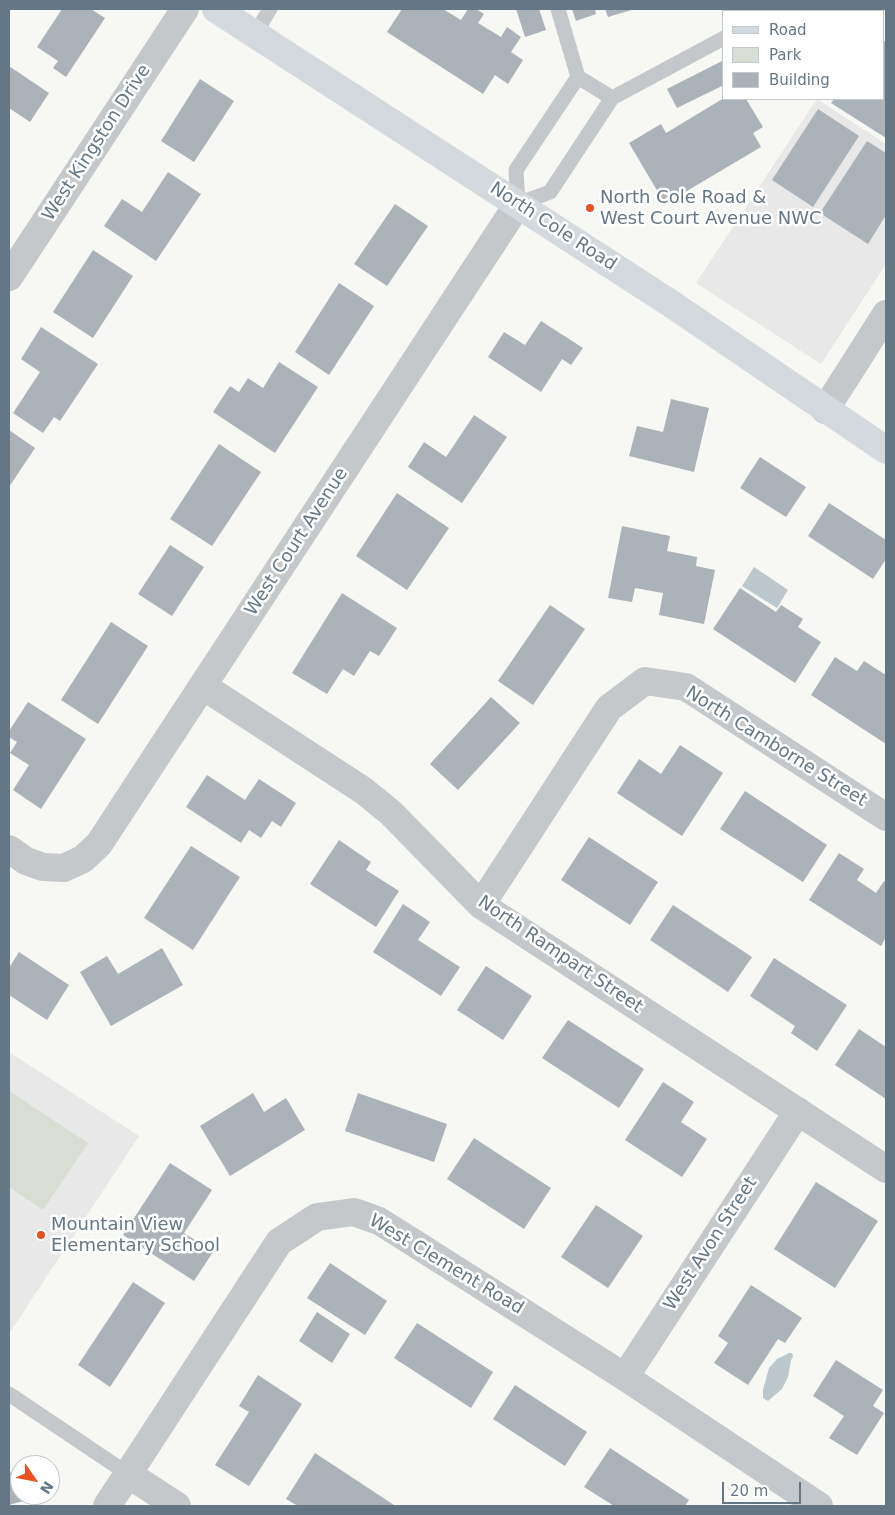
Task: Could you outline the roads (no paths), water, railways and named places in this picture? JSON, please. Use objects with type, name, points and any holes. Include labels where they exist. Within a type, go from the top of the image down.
[{"type":"main road","name":"North Cole Road","points":[[216,9],[673,304],[886,450]]},
{"type":"street","name":"West Kingston Drive","points":[[9,277],[185,9]]},
{"type":"street","name":"West Court Avenue","points":[[9,849],[26,861],[43,867],[64,868],[83,859],[99,844],[518,204]]},
{"type":"street","points":[[825,410],[886,314]]},
{"type":"street","name":"North Camborne Street","points":[[481,905],[609,708],[645,681],[686,687],[886,817]]},
{"type":"street","name":"North Rampart Street","points":[[203,686],[364,791],[391,813],[481,905],[886,1169]]},
{"type":"street","name":"West Avon Street","points":[[625,1376],[798,1111]]},
{"type":"street","name":"West Clement Road","points":[[107,1506],[279,1242],[317,1217],[354,1212],[379,1221],[625,1376],[820,1506]]},
{"type":"street","points":[[128,1474],[177,1506]]},
{"type":"lane","points":[[255,34],[270,9]]},
{"type":"lane","points":[[558,9],[578,77],[612,98]]},
{"type":"lane","points":[[578,77],[516,170],[518,204],[550,192],[612,98],[722,39]]},
{"type":"lane","points":[[9,1394],[128,1474]]},
{"type":"place","name":"North Cole Road & West Court Avenue NWC","points":[[590,208]]},
{"type":"place","name":"Mountain View Elementary School","points":[[41,1235]]}]
